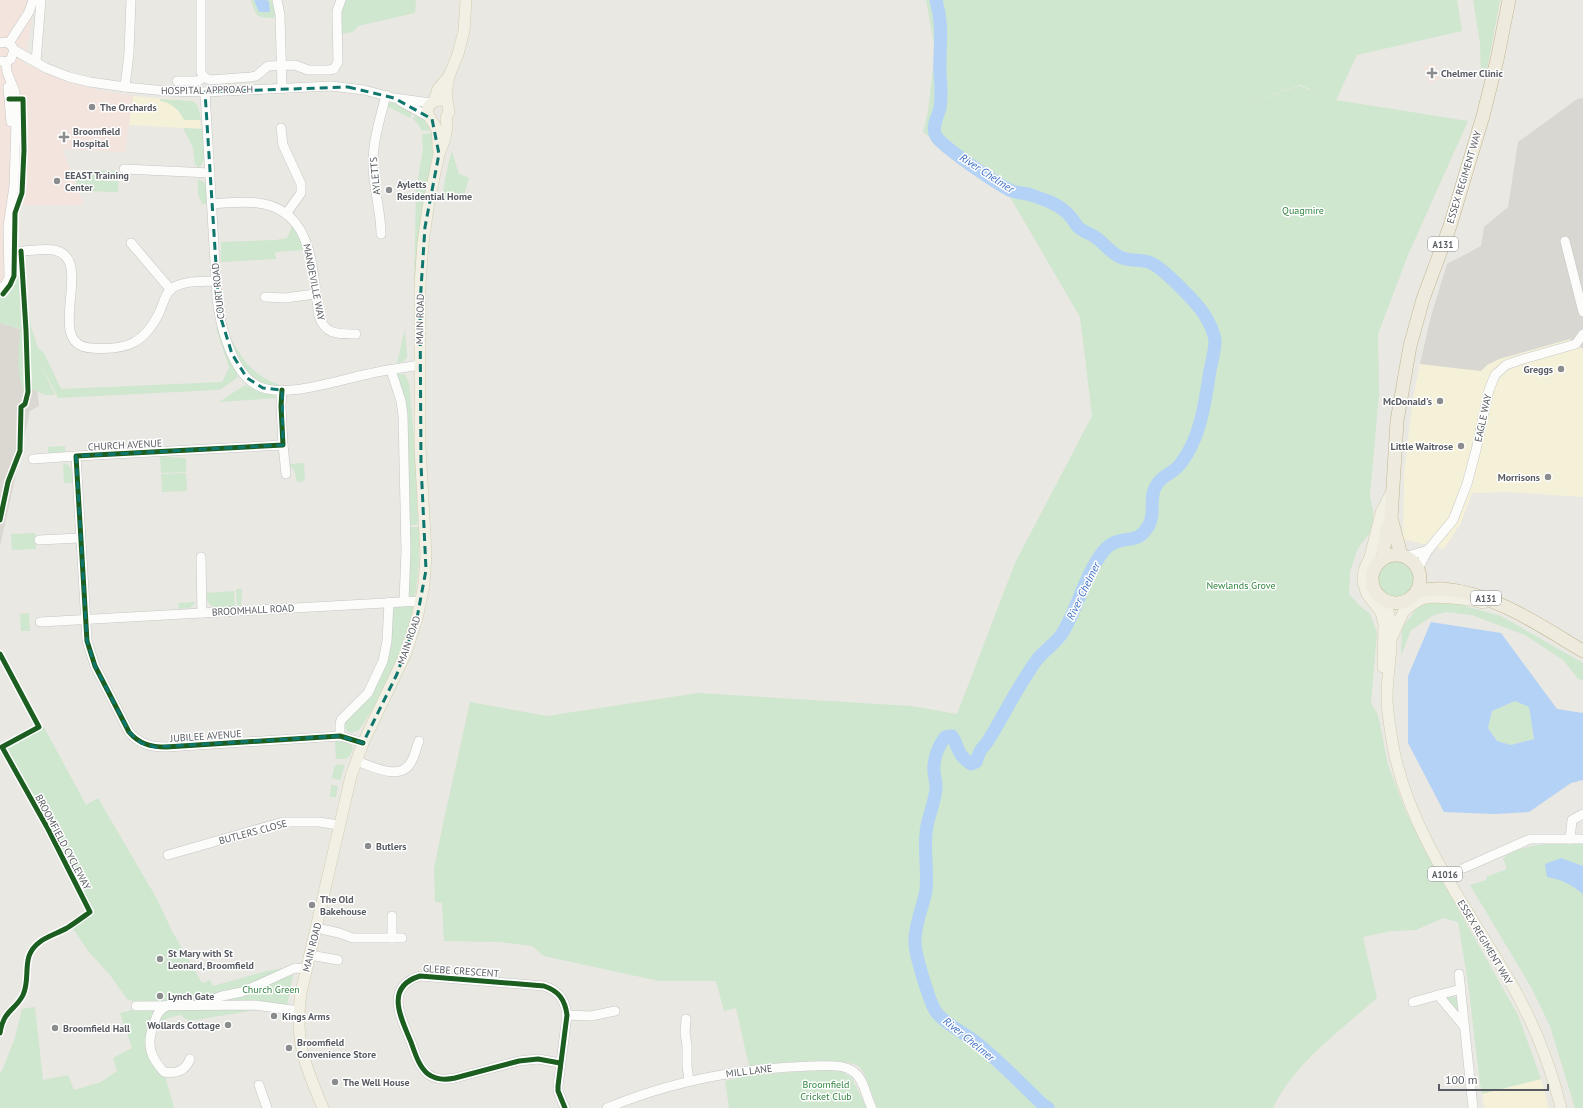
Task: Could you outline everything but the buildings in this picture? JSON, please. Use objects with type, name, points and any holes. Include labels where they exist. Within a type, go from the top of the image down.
[{"type":"highway","name":"ESSEX REGIMENT WAY","points":[[1382,559],[1387,529],[1391,518],[1397,421],[1410,346],[1423,299],[1450,226],[1483,116],[1497,60],[1509,0]]},
{"type":"highway","name":"ESSEX REGIMENT WAY","points":[[1391,518],[1403,556]]},
{"type":"highway","points":[[1391,555],[1403,556],[1410,560],[1419,572],[1420,581],[1409,600],[1396,603],[1384,600],[1376,592],[1372,582],[1373,570],[1382,559],[1391,555]]},
{"type":"highway","name":"A131","points":[[1419,572],[1443,589],[1483,597],[1504,605],[1583,651]]},
{"type":"highway","name":"A131","points":[[1409,600],[1443,589]]},
{"type":"main road","name":"MAIN ROAD","points":[[323,1108],[302,1053],[299,1035],[301,993],[317,928],[346,793],[363,743],[406,653],[421,601],[426,570],[421,464],[419,365],[420,284],[423,243],[438,154],[446,131],[446,93],[449,76],[458,54],[464,31],[466,0]]},
{"type":"main road","name":"MAIN ROAD","points":[[438,154],[437,131],[428,110],[438,89],[449,76]]},
{"type":"main road","points":[[431,118],[440,121],[447,113],[446,104],[442,100],[432,102]]},
{"type":"main road","points":[[1387,702],[1383,669],[1384,624],[1381,612],[1367,594],[1363,582],[1364,570],[1370,557],[1381,513],[1392,491]]},
{"type":"main road","points":[[1409,600],[1415,602],[1424,598],[1448,598],[1479,602],[1509,613],[1525,616]]},
{"type":"main road","name":"ESSEX REGIMENT WAY","points":[[1384,600],[1388,609],[1392,637],[1387,702],[1394,752],[1404,788],[1434,857],[1512,986],[1535,1034],[1551,1074],[1561,1108]]},
{"type":"main road","name":"ESSEX REGIMENT WAY","points":[[1392,637],[1409,600]]},
{"type":"street","points":[[0,289],[5,285],[9,278],[8,227],[14,186],[15,136],[11,124],[6,55],[29,12],[33,0]]},
{"type":"street","points":[[36,62],[41,0]]},
{"type":"street","points":[[126,87],[131,0]]},
{"type":"street","points":[[201,0],[201,72],[204,78]]},
{"type":"street","points":[[276,0],[280,15],[282,88]]},
{"type":"street","points":[[177,81],[198,81],[204,78],[210,80],[251,77],[256,76],[268,66],[295,65],[308,70],[329,70],[336,66],[338,62],[337,11],[341,0]]},
{"type":"street","name":"HOSPITAL APPROACH","points":[[6,55],[25,57],[54,71],[78,80],[126,87],[166,91],[205,92],[315,86],[342,87],[364,90],[390,97],[432,102]]},
{"type":"street","name":"COURT ROAD","points":[[205,92],[217,298],[228,344],[239,367],[247,378],[257,386],[267,389],[302,389],[419,365]]},
{"type":"street","name":"HOSPITAL APPROACH","points":[[390,97],[431,118]]},
{"type":"street","name":"AYLETTS","points":[[381,234],[373,159],[376,134],[390,97]]},
{"type":"street","points":[[281,128],[283,145],[301,184],[300,193],[286,214]]},
{"type":"street","points":[[124,170],[210,173]]},
{"type":"street","name":"MANDEVILLE WAY","points":[[212,204],[258,202],[272,206],[286,214],[297,224],[306,241],[311,260],[318,316],[321,323],[326,329],[341,334],[356,334]]},
{"type":"street","points":[[1565,241],[1583,312]]},
{"type":"street","points":[[131,243],[171,290]]},
{"type":"street","points":[[21,251],[54,250],[64,255],[70,262],[72,274],[69,304],[71,331],[75,341],[86,348],[119,347],[137,341],[151,328],[166,296],[171,290],[184,284],[216,281]]},
{"type":"street","points":[[265,296],[285,298],[315,294]]},
{"type":"street","name":"EAGLE WAY","points":[[1419,572],[1428,550],[1452,520],[1467,484],[1476,450],[1488,390],[1495,375],[1506,365],[1520,360],[1580,347],[1583,334]]},
{"type":"street","name":"MAIN ROAD","points":[[391,370],[400,396],[403,415],[406,551],[404,602]]},
{"type":"street","points":[[282,390],[281,406],[286,474]]},
{"type":"street","name":"CHURCH AVENUE","points":[[33,459],[283,445]]},
{"type":"street","name":"CHURCH AVENUE","points":[[76,456],[85,620],[87,641],[95,666]]},
{"type":"street","points":[[39,540],[80,538]]},
{"type":"street","points":[[1403,556],[1428,550]]},
{"type":"street","points":[[201,557],[202,612]]},
{"type":"street","name":"BROOMHALL ROAD","points":[[85,620],[202,612],[421,601]]},
{"type":"street","name":"MAIN ROAD","points":[[340,736],[341,720],[368,693],[382,661],[387,641],[389,602]]},
{"type":"street","points":[[40,622],[85,620]]},
{"type":"street","name":"JUBILEE AVENUE","points":[[95,666],[129,732],[134,738],[148,746],[166,747],[340,736],[363,743]]},
{"type":"street","points":[[356,761],[392,773],[397,773],[408,767],[411,763],[419,741]]},
{"type":"street","points":[[1570,839],[1572,820],[1583,814]]},
{"type":"street","name":"BUTLERS CLOSE","points":[[168,855],[283,822],[319,822],[339,825]]},
{"type":"street","points":[[1464,868],[1530,839],[1583,839]]},
{"type":"street","points":[[392,916],[392,938]]},
{"type":"street","points":[[317,928],[339,932],[353,938],[402,938]]},
{"type":"street","points":[[310,956],[338,960]]},
{"type":"street","points":[[197,1005],[222,996],[242,992],[294,968],[306,969]]},
{"type":"street","points":[[1459,974],[1473,1108]]},
{"type":"street","name":"GLEBE CRESCENT","points":[[560,1063],[528,1059],[446,1080],[433,1077],[421,1066],[400,1016],[398,1001],[402,987],[420,976],[544,986],[552,988],[563,999],[566,1006],[567,1015],[560,1063],[558,1091],[565,1108]]},
{"type":"street","points":[[1413,1002],[1461,989]]},
{"type":"street","points":[[242,992],[240,997],[242,1000],[264,1006],[299,1011]]},
{"type":"street","points":[[1438,995],[1464,1026]]},
{"type":"street","points":[[168,1005],[159,1012],[150,1035],[149,1046],[155,1060],[164,1072],[172,1073],[181,1071],[188,1065],[190,1058]]},
{"type":"street","points":[[136,1006],[264,1006]]},
{"type":"street","points":[[567,1015],[591,1016],[615,1011]]},
{"type":"street","points":[[686,1019],[685,1033],[689,1081]]},
{"type":"street","name":"MILL LANE","points":[[607,1108],[639,1096],[689,1081],[763,1069],[816,1066],[843,1067],[856,1073],[872,1108]]},
{"type":"street","points":[[259,1085],[267,1108]]},
{"type":"highlighted area","points":[[348,87],[394,98],[432,119],[439,154],[425,227],[420,304],[421,464],[426,570],[417,618],[397,674],[363,743],[340,736],[155,747],[141,743],[129,732],[95,666],[87,641],[76,456],[283,445],[282,390],[263,388],[247,378],[232,354],[219,312],[205,92]]},
{"type":"shaded area","name":"Broomfield Hospital","points":[[0,0],[35,0],[24,63],[66,82],[103,91],[133,96],[125,152],[62,149],[84,205],[17,205],[15,276],[8,291],[0,297]]},
{"type":"shaded area","name":"Chelmer Clinic","points":[[1434,63],[1440,79],[1430,83],[1423,67]]},
{"type":"shaded area","points":[[133,96],[193,101],[198,106],[201,129],[129,125]]},
{"type":"shaded area","points":[[1583,98],[1583,349],[1570,339],[1499,359],[1487,365],[1481,371],[1420,364],[1431,316],[1447,264],[1481,246],[1484,227],[1508,207],[1518,142],[1577,99]]},
{"type":"shaded area","points":[[0,323],[20,329],[32,344],[39,406],[30,411],[0,546]]},
{"type":"shaded area","points":[[1570,339],[1583,349],[1583,497],[1507,492],[1472,493],[1461,523],[1444,549],[1403,539],[1404,472],[1413,398],[1420,364],[1481,371],[1487,365],[1499,359]]},
{"type":"shaded area","points":[[1541,1079],[1549,1108],[1484,1108],[1482,1094],[1485,1092]]},
{"type":"green space","points":[[251,0],[254,0],[259,12],[270,12],[269,2],[267,0],[271,0],[274,6],[274,18],[258,15],[254,10]]},
{"type":"green space","points":[[344,0],[416,0],[415,13],[358,26],[353,32],[340,34],[339,18]]},
{"type":"green space","points":[[926,0],[1457,0],[1462,31],[1357,55],[1336,100],[1468,121],[1408,255],[1378,334],[1379,393],[1370,496],[1373,511],[1373,529],[1358,548],[1350,571],[1349,594],[1370,614],[1377,632],[1371,703],[1378,715],[1388,765],[1406,812],[1431,861],[1518,1015],[1541,1079],[1482,1094],[1468,983],[1458,922],[1443,918],[1416,930],[1391,931],[1363,937],[1377,998],[1319,1048],[1293,1076],[1282,1091],[1273,1108],[877,1108],[864,1073],[858,1066],[849,1063],[837,1061],[805,1061],[749,1066],[736,1008],[724,1011],[716,981],[659,981],[544,956],[532,946],[500,942],[444,941],[442,903],[435,902],[434,869],[470,702],[547,716],[698,693],[911,706],[957,714],[1015,563],[1092,416],[1080,317],[1010,197],[923,132],[928,112],[935,50]],"holes":[[[1300,85],[1321,94],[1299,86],[1221,112]]]},
{"type":"green space","points":[[1473,0],[1500,0],[1486,75],[1481,74],[1480,43]]},
{"type":"green space","points":[[160,99],[193,101],[198,106],[201,120],[184,120],[174,107],[160,101]]},
{"type":"green space","points":[[389,103],[395,103],[413,112],[410,118],[387,106]]},
{"type":"green space","points":[[416,113],[427,121],[433,130],[422,131],[413,119]]},
{"type":"green space","points":[[183,128],[203,129],[204,157],[201,166],[197,168],[197,165],[195,165],[193,148]]},
{"type":"green space","points":[[434,133],[434,152],[414,287],[416,191],[423,148],[422,134]]},
{"type":"green space","points":[[452,151],[459,174],[469,178],[464,195],[441,201],[448,165]]},
{"type":"green space","points":[[90,170],[119,171],[118,192],[79,191],[73,173],[90,174]]},
{"type":"green space","points":[[198,179],[204,182],[207,190],[208,204],[202,204],[198,194]]},
{"type":"green space","points":[[292,226],[298,235],[304,250],[275,252],[276,259],[221,262],[221,242],[276,240],[287,238]]},
{"type":"green space","points":[[25,275],[31,327],[38,348],[44,353],[61,389],[222,382],[229,368],[216,328],[218,327],[238,377],[221,389],[215,390],[58,398],[36,354],[55,395],[45,395],[32,389],[29,347],[23,352],[25,393],[22,387],[19,371],[20,329],[0,323],[0,297],[8,291],[15,276]]},
{"type":"green space","points":[[405,329],[407,357],[404,361],[397,363]]},
{"type":"green space","points":[[227,332],[252,369],[268,380],[292,389],[257,384],[246,372]]},
{"type":"green space","points":[[398,374],[404,374],[409,383],[414,438],[417,525],[408,525]]},
{"type":"green space","points":[[245,385],[257,391],[271,393],[277,398],[219,402]]},
{"type":"green space","points":[[65,446],[65,452],[48,453],[48,447]]},
{"type":"green space","points":[[160,456],[186,458],[186,472],[161,473]]},
{"type":"green space","points":[[63,463],[70,468],[73,483],[64,483]]},
{"type":"green space","points":[[304,463],[305,481],[297,482],[294,469],[290,467],[289,464]]},
{"type":"green space","points":[[186,473],[187,491],[162,492],[161,474]]},
{"type":"green space","points":[[408,527],[419,527],[419,560],[416,592],[414,596],[408,596]]},
{"type":"green space","points":[[35,533],[36,549],[12,550],[11,534]]},
{"type":"green space","points":[[1391,561],[1399,561],[1409,566],[1413,573],[1413,587],[1409,594],[1399,599],[1391,599],[1381,594],[1379,591],[1376,584],[1376,576],[1381,566],[1384,564]]},
{"type":"green space","points":[[236,589],[242,589],[241,606],[237,607]]},
{"type":"green space","points":[[234,591],[235,607],[215,608],[207,599],[206,593]]},
{"type":"green space","points":[[196,602],[190,608],[179,609],[178,603]]},
{"type":"green space","points":[[1421,603],[1454,603],[1501,616],[1583,663],[1583,680],[1578,679],[1563,660],[1525,635],[1472,615],[1446,612],[1434,615],[1411,630],[1401,656],[1402,628]]},
{"type":"green space","points":[[397,606],[411,606],[414,608],[403,648],[376,707],[374,707],[359,730],[352,733],[348,732],[344,728],[344,723],[389,655],[391,647],[393,609]]},
{"type":"green space","points":[[29,613],[30,631],[21,631],[20,614]]},
{"type":"green space","points":[[1515,701],[1529,707],[1534,739],[1511,745],[1497,741],[1488,728],[1492,711]]},
{"type":"green space","name":"Church Green","points":[[44,727],[86,805],[98,798],[157,899],[172,931],[202,983],[210,980],[213,986],[267,971],[295,966],[287,1005],[189,1021],[180,1015],[160,1022],[151,1028],[145,1037],[154,1064],[166,1079],[174,1108],[0,1108],[0,1072],[2,1071],[15,1038],[22,1009],[35,1007],[43,1080],[68,1075],[74,1090],[101,1082],[117,1071],[113,1058],[132,1048],[120,1013],[140,1008],[138,1003],[127,999],[110,975],[89,952],[71,926],[94,911],[81,891],[48,825],[4,748]]},
{"type":"green space","points":[[338,739],[349,743],[353,748],[348,758],[336,759],[335,740]]},
{"type":"green space","points":[[337,764],[345,765],[340,780],[332,778],[334,768]]},
{"type":"green space","points":[[331,785],[338,786],[336,797],[330,797]]},
{"type":"green space","points":[[1566,842],[1583,842],[1583,1108],[1575,1108],[1550,1026],[1531,987],[1470,885],[1487,880],[1486,877],[1507,869],[1503,858],[1517,850],[1533,846]]},
{"type":"green space","points":[[1451,996],[1457,998],[1459,1015],[1446,999],[1446,997]]},
{"type":"green space","name":"Broomfield Cricket Club","points":[[824,1070],[843,1072],[852,1078],[867,1108],[729,1108],[725,1081],[752,1075]]},
{"type":"water","points":[[254,0],[267,0],[269,2],[270,12],[259,12]]},
{"type":"water","points":[[1431,622],[1501,633],[1557,709],[1583,713],[1583,780],[1571,783],[1529,812],[1495,814],[1444,812],[1408,743],[1408,676]],"holes":[[[1515,701],[1529,707],[1534,739],[1511,745],[1497,741],[1488,728],[1492,711]]]},
{"type":"water","points":[[1561,858],[1583,866],[1583,894],[1566,883],[1547,877],[1545,864]]},
{"type":"waterway","name":"River Chelmer","points":[[936,0],[941,28],[941,95],[940,108],[934,129],[936,136],[940,141],[1005,188],[1014,192],[1029,194],[1058,206],[1071,217],[1080,229],[1098,239],[1118,256],[1151,263],[1163,271],[1187,294],[1206,317],[1214,334],[1215,341],[1204,407],[1198,431],[1188,453],[1181,463],[1158,482],[1152,497],[1151,520],[1144,532],[1135,538],[1113,543],[1102,553],[1090,572],[1063,632],[1057,640],[1039,657],[1029,671],[988,741],[980,751],[976,762],[971,764],[962,757],[952,736],[945,737],[935,757],[934,773],[936,792],[928,821],[925,847],[927,876],[926,890],[915,936],[917,958],[923,979],[933,1007],[940,1017],[972,1039],[1048,1108]]},
{"type":"cycle path","points":[[3,294],[10,285],[14,276],[15,213],[22,193],[24,150],[23,99],[9,99]]},
{"type":"cycle path","points":[[0,520],[8,482],[20,451],[21,407],[25,404],[28,392],[21,251]]},
{"type":"cycle path","points":[[282,390],[281,406],[283,445],[76,456],[87,641],[95,666],[129,732],[141,742],[146,744],[166,747],[340,736],[363,743]]},
{"type":"cycle path","name":"BROOMFIELD CYCLEWAY","points":[[0,654],[39,727],[2,747],[48,829],[90,912],[67,928],[40,942],[32,950],[28,961],[25,990],[20,1000],[4,1019],[0,1033]]},
{"type":"cycle path","points":[[560,1063],[538,1059],[519,1061],[452,1079],[441,1079],[431,1076],[420,1064],[403,1023],[398,1004],[399,995],[402,988],[409,981],[420,976],[544,986],[557,993],[565,1005],[567,1015],[558,1086],[558,1091],[565,1108]]},
{"type":"place","name":"Chelmer Clinic","points":[[1432,73]]},
{"type":"place","name":"The Orchards","points":[[92,107]]},
{"type":"place","name":"Broomfield Hospital","points":[[64,137]]},
{"type":"place","name":"EEAST Training Center","points":[[57,181]]},
{"type":"place","name":"Ayletts Residential Home","points":[[389,190]]},
{"type":"place","name":"Greggs","points":[[1561,369]]},
{"type":"place","name":"McDonald's","points":[[1440,401]]},
{"type":"place","name":"Little Waitrose","points":[[1461,446]]},
{"type":"place","name":"Morrisons","points":[[1548,477]]},
{"type":"place","name":"Butlers","points":[[368,846]]},
{"type":"place","name":"The Old Bakehouse","points":[[312,905]]},
{"type":"place","name":"St Mary with St Leonard, Broomfield","points":[[160,959]]},
{"type":"place","name":"Lynch Gate","points":[[160,996]]},
{"type":"place","name":"Kings Arms","points":[[274,1016]]},
{"type":"place","name":"Wollards Cottage","points":[[228,1025]]},
{"type":"place","name":"Broomfield Hall","points":[[55,1028]]},
{"type":"place","name":"Broomfield Convenience Store","points":[[289,1048]]},
{"type":"place","name":"The Well House","points":[[335,1082]]},
{"type":"park label","name":"Quagmire","points":[[1303,210]]},
{"type":"park label","name":"Newlands Grove","points":[[1241,585]]}]
